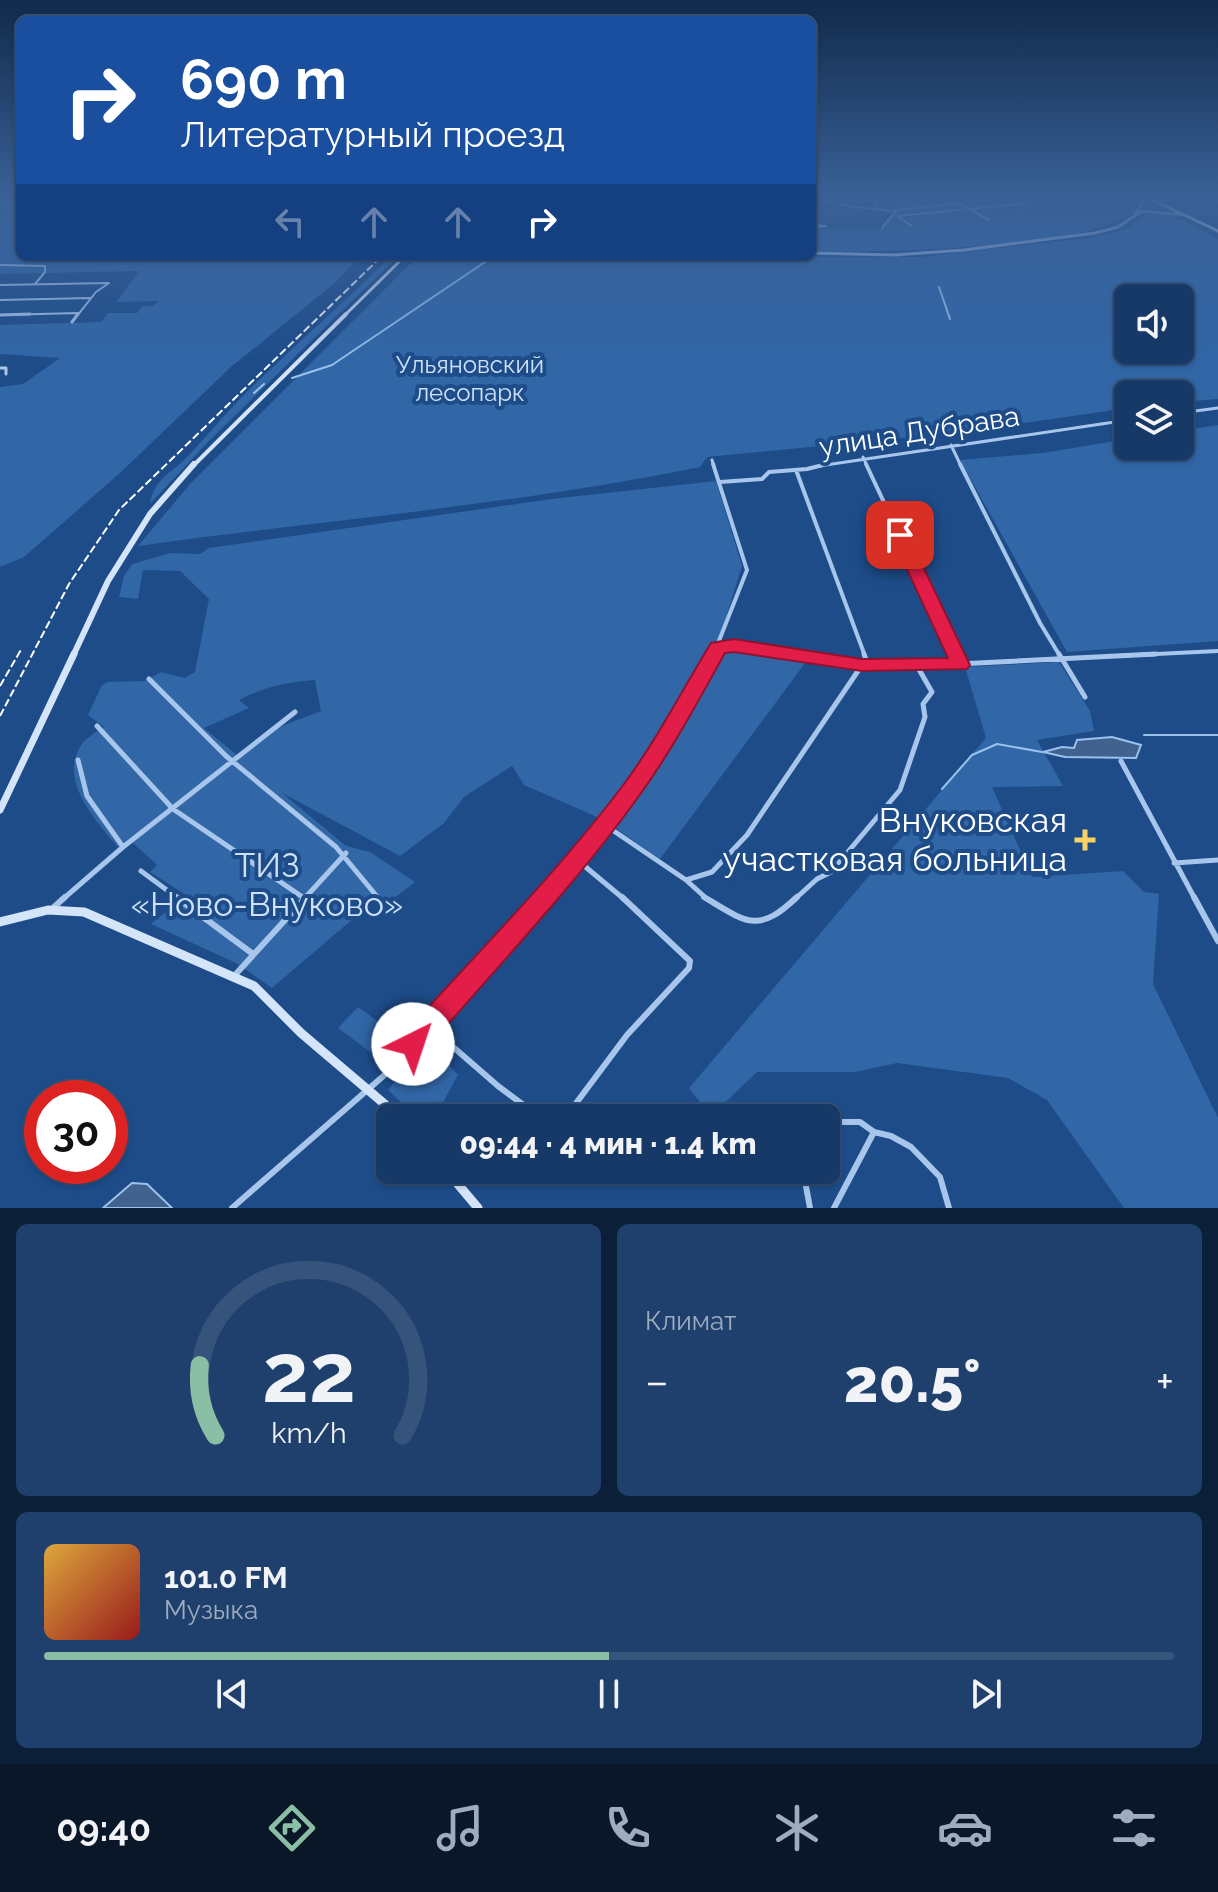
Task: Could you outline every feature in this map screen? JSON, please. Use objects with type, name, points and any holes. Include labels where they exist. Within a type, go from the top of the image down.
[{"type":"main road","points":[[0,810],[108,581],[150,514],[195,463],[401,260]]},
{"type":"main road","points":[[0,920],[54,907],[97,915],[235,975],[261,991],[301,1033],[386,1104]]},
{"type":"main road","points":[[458,1184],[478,1208]]},
{"type":"street","points":[[0,265],[45,266],[44,274],[21,300]]},
{"type":"street","points":[[0,285],[109,283],[91,298],[72,322]]},
{"type":"street","points":[[0,300],[91,298]]},
{"type":"street","points":[[0,315],[79,313]]},
{"type":"street","points":[[0,368],[6,368],[6,374]]},
{"type":"street","points":[[1194,411],[1218,408]]},
{"type":"street","name":"улица Дубрава","points":[[720,482],[762,479],[769,472],[1114,422]]},
{"type":"street","points":[[951,445],[1061,660],[1085,697]]},
{"type":"street","points":[[863,457],[960,665]]},
{"type":"street","points":[[232,1208],[370,1089],[429,1026],[605,825],[680,716],[718,648],[747,570],[712,460]]},
{"type":"street","points":[[796,470],[865,665]]},
{"type":"street","points":[[718,648],[734,645],[865,665],[917,666],[1218,651]]},
{"type":"street","points":[[686,880],[712,872],[747,835],[865,665]]},
{"type":"street","points":[[605,825],[686,880],[705,898],[750,921],[764,922],[776,917],[817,879],[831,872],[900,790],[925,717],[923,704],[932,692],[917,666]]},
{"type":"street","points":[[149,679],[234,763],[346,853],[371,883],[383,906]]},
{"type":"street","points":[[54,907],[123,847],[234,763],[295,712]]},
{"type":"street","points":[[97,726],[173,809],[304,898]]},
{"type":"street","points":[[78,760],[79,783],[93,811],[123,847]]},
{"type":"street","points":[[1121,761],[1218,941]]},
{"type":"street","points":[[235,975],[346,853]]},
{"type":"street","points":[[575,1104],[627,1035],[689,968],[690,961],[605,881],[576,859]]},
{"type":"street","points":[[1174,863],[1218,860]]},
{"type":"street","points":[[141,871],[253,954]]},
{"type":"street","points":[[429,1026],[522,1104]]},
{"type":"street","points":[[840,1122],[860,1122],[874,1132],[883,1131],[914,1151],[940,1177],[949,1208]]},
{"type":"street","points":[[834,1208],[874,1132]]},
{"type":"street","points":[[806,1184],[810,1208]]},
{"type":"green space","points":[[0,254],[16,254],[16,260],[356,260],[336,282],[231,367],[121,472],[24,557],[0,567],[0,387],[23,384],[60,358],[0,354],[0,325],[101,322],[108,313],[137,313],[143,306],[154,306],[158,301],[116,302],[139,271],[0,274]]},
{"type":"green space","name":"Ульяновский лесопарк","points":[[1218,254],[1218,399],[1194,401],[1194,380],[1114,380],[1114,410],[963,432],[707,457],[700,467],[560,492],[138,546],[190,484],[414,260],[816,260],[816,257]]},
{"type":"green space","points":[[388,260],[394,260],[210,440],[150,504],[158,483],[274,366]]},
{"type":"green space","points":[[1218,425],[1218,641],[1067,652],[960,460],[1042,453],[1114,441],[1114,460],[1194,460],[1194,429]]},
{"type":"green space","name":"ТИЗ «Ново-Внуково»","points":[[716,481],[742,566],[719,640],[729,649],[808,659],[660,859],[604,820],[524,785],[512,766],[464,797],[444,823],[400,856],[282,793],[346,846],[370,852],[415,882],[388,903],[374,901],[272,988],[238,964],[151,924],[186,895],[150,872],[157,865],[133,843],[118,847],[109,837],[83,801],[74,774],[75,760],[84,741],[104,727],[88,715],[102,685],[108,682],[145,681],[161,672],[185,678],[195,672],[209,599],[180,571],[143,570],[138,599],[119,597],[124,576],[132,564],[170,553],[200,554],[209,548],[551,499]],"holes":[[[315,680],[321,711],[266,732],[237,755],[204,728],[249,708],[239,700],[267,688],[295,682]]]},
{"type":"green space","points":[[1059,662],[1090,711],[1094,731],[1037,740],[1063,786],[992,787],[1032,877],[1123,871],[1144,892],[1159,894],[1153,984],[1218,1118],[1218,1208],[1124,1208],[1047,1100],[1008,1078],[897,1063],[855,1072],[757,1072],[724,1104],[702,1104],[689,1088],[986,738],[965,667]]},
{"type":"green space","points":[[358,1007],[397,1035],[377,1057],[338,1028]]},
{"type":"green space","points":[[425,1043],[430,1043],[458,1075],[441,1104],[402,1104],[388,1090]]},
{"type":"shaded area","points":[[1112,737],[1141,745],[1136,758],[1065,757],[1043,752],[1062,747],[1074,748],[1077,740]]},
{"type":"shaded area","points":[[132,1183],[147,1184],[172,1208],[103,1208]]},
{"type":"waterway","points":[[292,378],[332,365],[488,260]]},
{"type":"waterway","points":[[939,287],[950,319]]},
{"type":"waterway","points":[[254,393],[264,384]]},
{"type":"waterway","points":[[1144,735],[1218,735]]},
{"type":"waterway","points":[[942,789],[972,755],[997,744],[1042,752]]},
{"type":"railway","points":[[0,716],[69,584],[119,510],[378,260]]},
{"type":"railway","points":[[0,686],[22,648]]},
{"type":"place","name":"Внуковская участковая больница","points":[[1085,840]]},
{"type":"route","points":[[413,1044],[629,794],[680,716],[718,648],[734,645],[862,665],[960,665],[900,535]]}]
